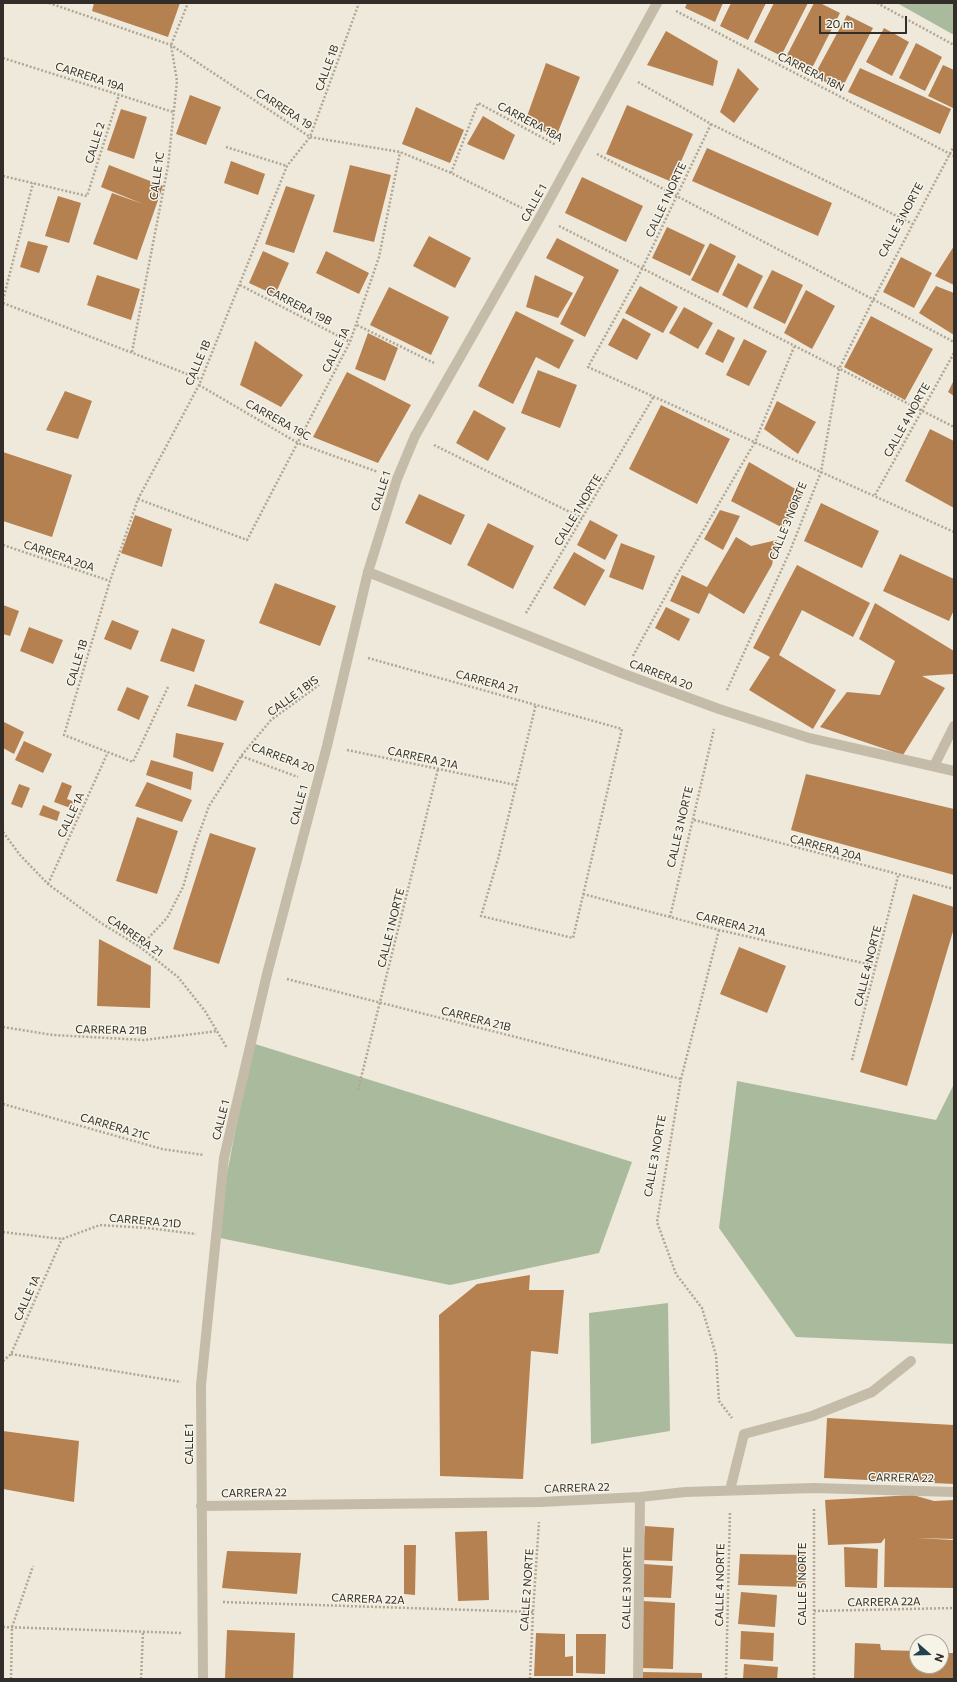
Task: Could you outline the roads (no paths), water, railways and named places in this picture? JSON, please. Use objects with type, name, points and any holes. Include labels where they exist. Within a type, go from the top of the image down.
[{"type":"street","name":"CALLE 1","points":[[203,1679],[201,1385],[224,1158],[267,974],[327,746],[368,572],[397,480],[415,436],[540,217],[657,3]]},
{"type":"street","name":"CARRERA 20","points":[[368,572],[624,674],[719,709],[809,738],[954,771]]},
{"type":"street","points":[[934,766],[954,726]]},
{"type":"street","points":[[730,1490],[744,1434],[812,1416],[872,1392],[911,1361]]},
{"type":"street","name":"CARRERA 22","points":[[201,1506],[541,1502],[640,1497],[686,1492],[814,1488],[954,1492]]},
{"type":"street","name":"CALLE 3 NORTE","points":[[638,1679],[640,1497]]}]
